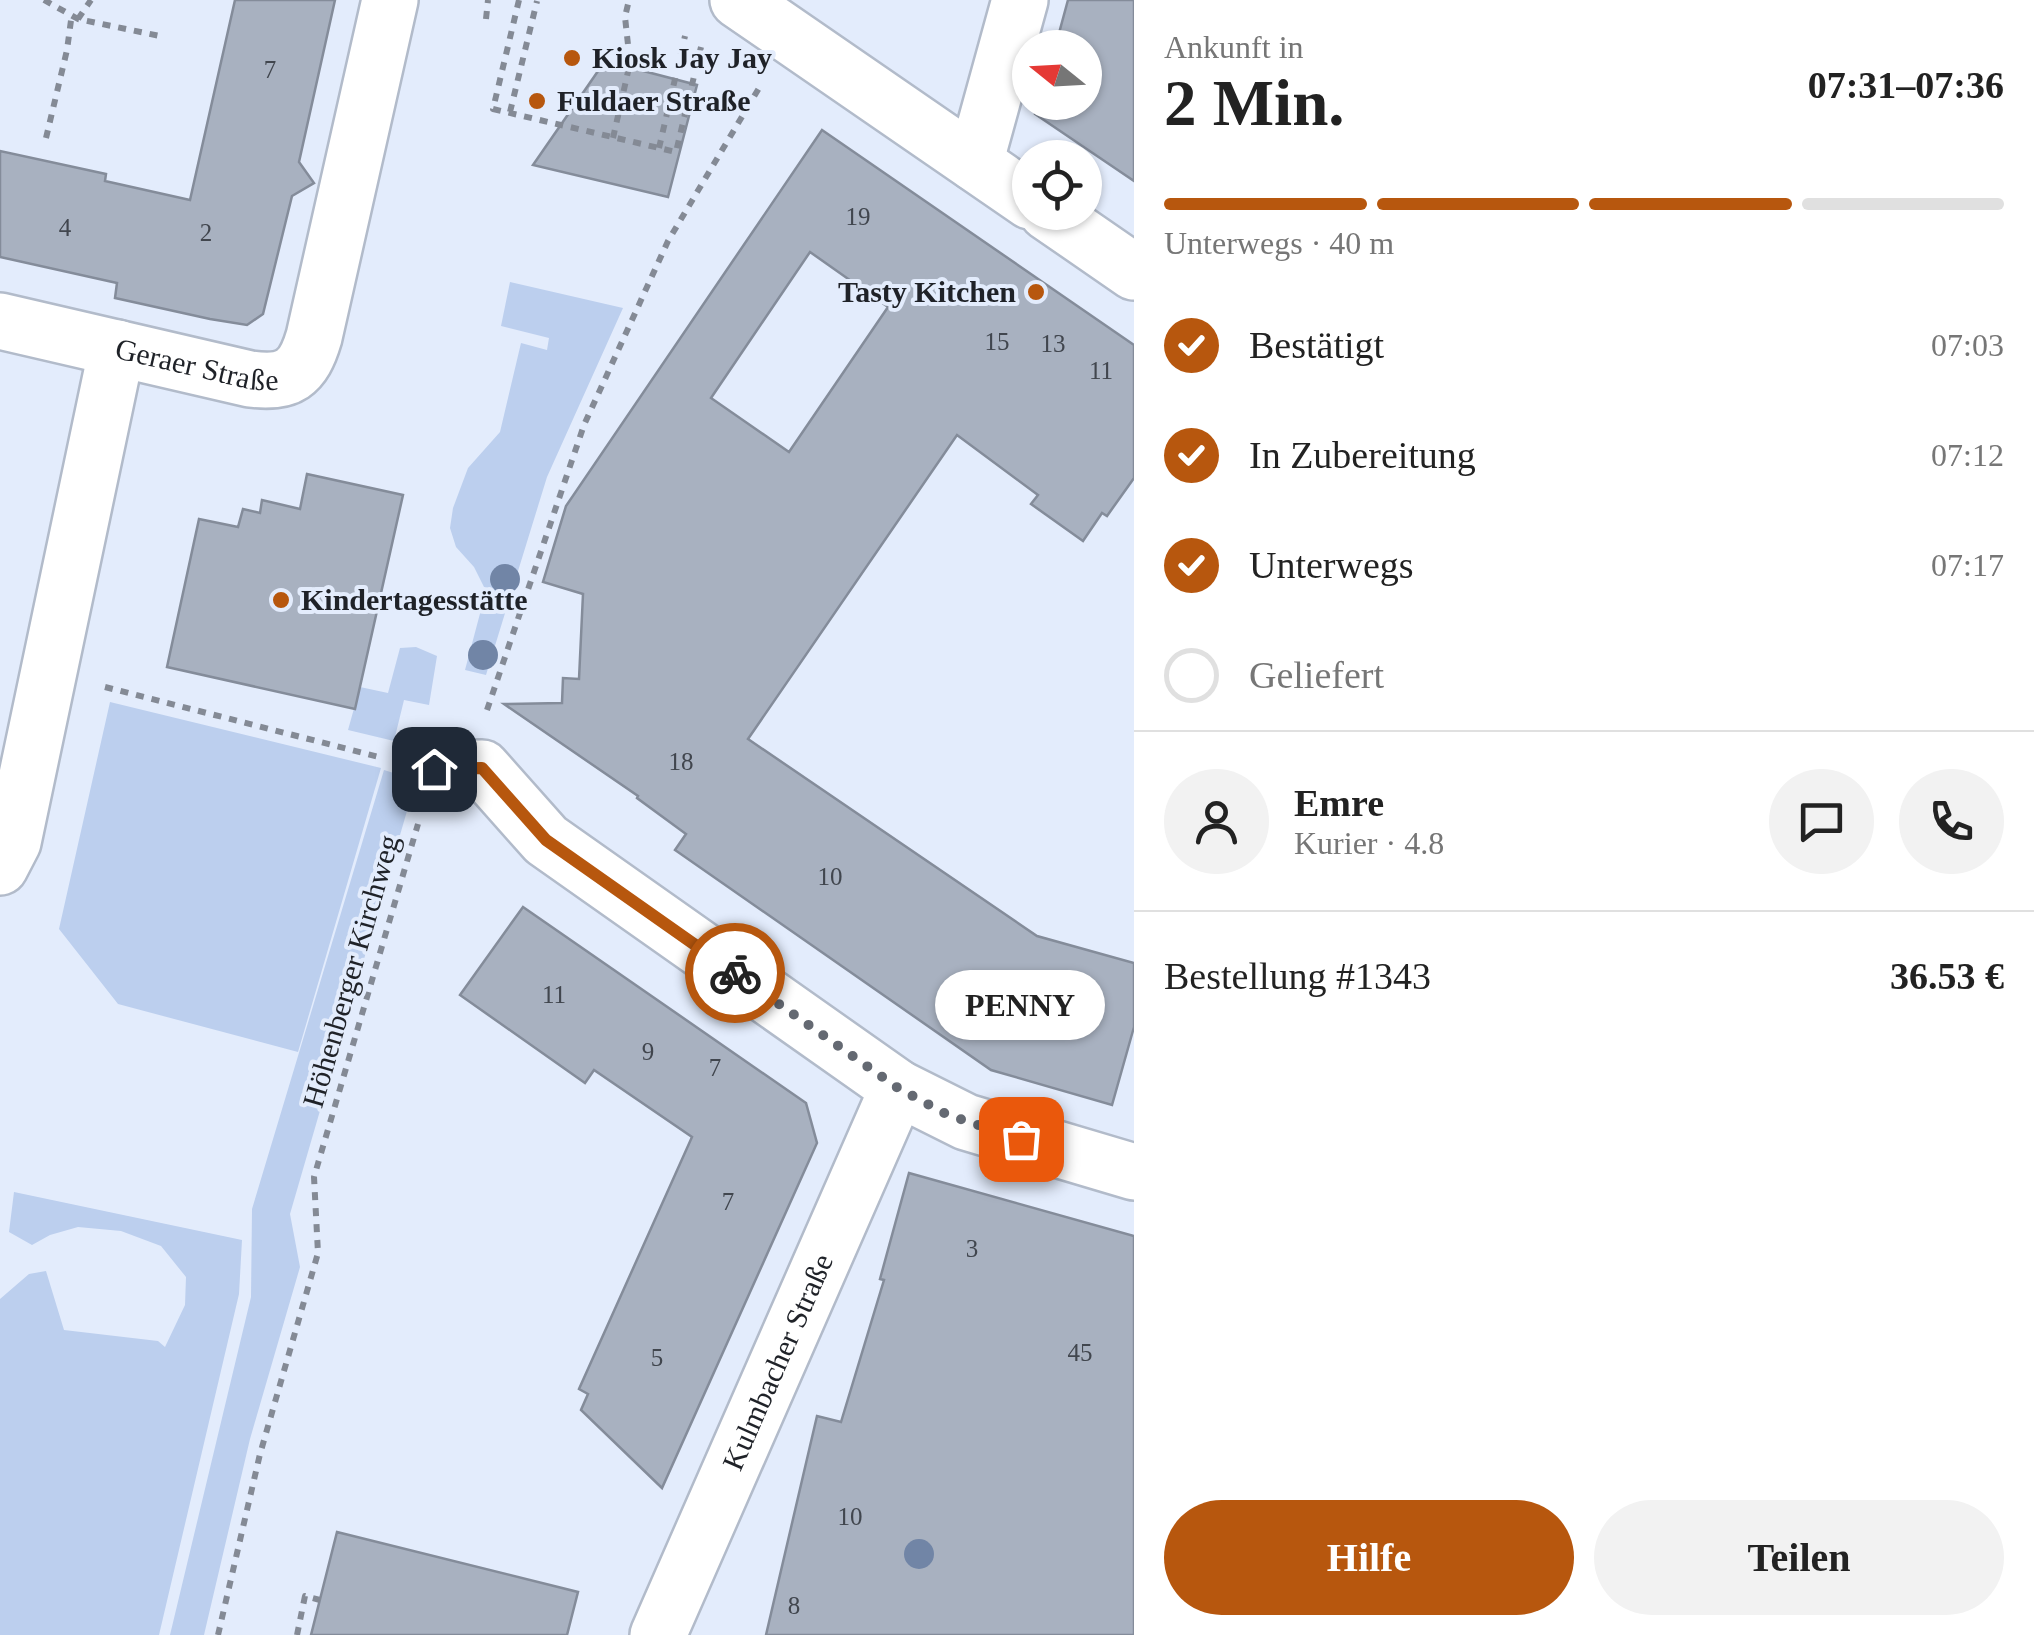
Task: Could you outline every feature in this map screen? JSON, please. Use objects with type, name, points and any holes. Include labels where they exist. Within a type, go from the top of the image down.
[{"type":"street","name":"Geraer Straße","points":[[2,864],[13,842],[117,348],[268,381],[282,379],[304,364],[318,323],[390,0]]},
{"type":"street","points":[[738,0],[1012,189]]},
{"type":"street","points":[[975,163],[1020,0]]},
{"type":"street","points":[[1073,230],[1134,272]]},
{"type":"street","points":[[0,321],[117,348]]},
{"type":"street","points":[[434,769],[482,768],[546,840],[898,1088],[966,1122],[1134,1172]]},
{"type":"street","name":"Kulmbacher Straße","points":[[658,1635],[898,1088]]},
{"type":"path","points":[[44,0],[75,16],[160,36]]},
{"type":"path","points":[[46,138],[75,16],[91,0]]},
{"type":"path","points":[[486,19],[488,0]]},
{"type":"path","points":[[519,0],[493,108],[676,152],[702,40]]},
{"type":"path","points":[[510,112],[538,0]]},
{"type":"path","points":[[613,138],[630,63],[625,17],[628,0]]},
{"type":"path","points":[[660,148],[685,36]]},
{"type":"path","name":"Höhenberger Kirchweg","points":[[218,1635],[260,1454],[318,1253],[314,1177],[434,769],[486,713],[584,424],[668,241],[789,36]]},
{"type":"path","points":[[50,673],[434,769]]},
{"type":"path","points":[[296,1635],[304,1596],[320,1600]]},
{"type":"shaded area","points":[[510,282],[623,308],[547,477],[486,675],[465,670],[486,591],[474,567],[456,547],[450,528],[468,468],[500,432],[521,343],[547,350],[549,338],[501,326]]},
{"type":"shaded area","points":[[416,647],[437,656],[429,705],[404,700],[394,741],[348,730],[360,687],[388,693],[400,648]]},
{"type":"shaded area","points":[[110,702],[381,768],[298,1052],[118,1004],[59,929]]},
{"type":"shaded area","points":[[384,770],[416,780],[290,1214],[300,1267],[250,1439],[204,1635],[170,1635],[251,1297],[252,1209]]},
{"type":"shaded area","points":[[14,1192],[242,1240],[239,1294],[159,1635],[0,1635],[0,1299],[29,1274],[46,1271],[64,1330],[158,1341],[165,1347],[185,1305],[186,1277],[161,1246],[121,1231],[78,1227],[32,1245],[9,1232]]},
{"type":"building","points":[[235,0],[335,0],[299,162],[314,183],[292,196],[263,314],[247,325],[210,319],[115,298],[117,283],[0,257],[0,151],[106,174],[105,181],[190,200]]},
{"type":"building","points":[[1068,0],[1134,0],[1134,181],[1102,159],[1102,140],[1073,140],[1044,120],[1102,120],[1102,30],[1060,30]]},
{"type":"building","points":[[605,61],[697,85],[668,197],[533,165]]},
{"type":"building","points":[[822,130],[1134,345],[1134,478],[1083,541],[1031,504],[1038,495],[957,435],[748,739],[1037,936],[1134,963],[1134,1027],[1112,1105],[991,1070],[675,850],[686,834],[638,796],[504,704],[562,703],[563,678],[579,679],[583,594],[543,582],[566,506]],"holes":[[[810,252],[888,307],[789,452],[711,398]]]},
{"type":"building","name":"Kindertagesstätte","points":[[307,474],[403,495],[355,709],[167,667],[199,519],[238,527],[243,509],[260,513],[262,500],[300,509]]},
{"type":"building","points":[[523,907],[806,1103],[817,1143],[662,1488],[581,1410],[588,1394],[579,1389],[692,1137],[594,1070],[585,1083],[460,995]]},
{"type":"building","points":[[909,1173],[1134,1236],[1134,1635],[766,1635],[817,1416],[841,1422],[884,1280],[880,1279]]},
{"type":"building","points":[[337,1532],[578,1592],[567,1635],[311,1635]]},
{"type":"way so far","points":[[735,973],[922,1102],[966,1122],[1021,1139]]},
{"type":"place","name":"Kiosk Jay Jay","points":[[572,58]]},
{"type":"place","name":"Fuldaer Straße","points":[[537,101]]},
{"type":"place","name":"Tasty Kitchen","points":[[1036,292]]},
{"type":"place","name":"Kindertagesstätte","points":[[281,600]]},
{"type":"place","name":"PENNY","points":[[1021,1139]]},
{"type":"route","points":[[434,769],[482,768],[546,840],[735,973]]}]
